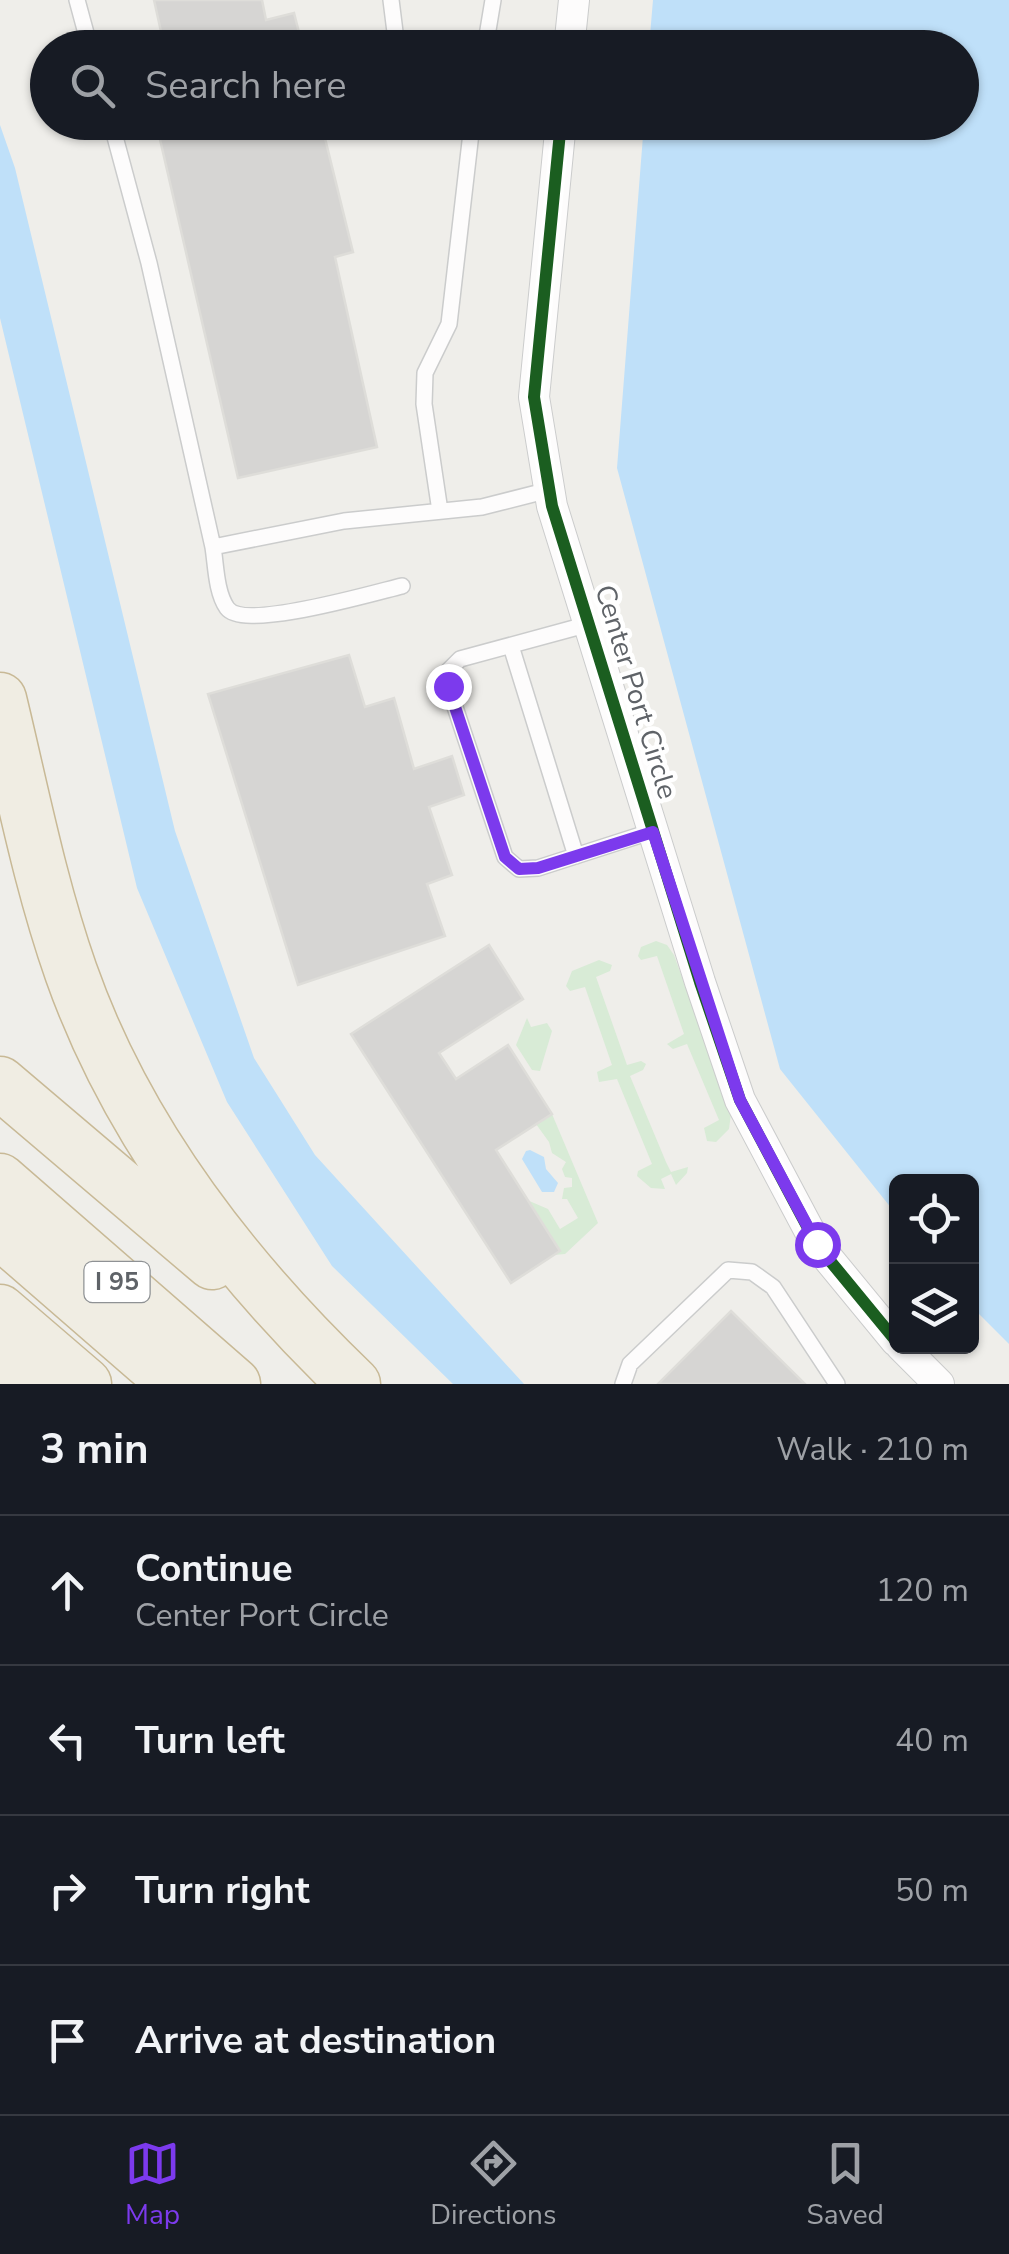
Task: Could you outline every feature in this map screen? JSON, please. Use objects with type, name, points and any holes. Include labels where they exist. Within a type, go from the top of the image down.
[{"type":"highway","points":[[0,699],[58,931],[72,976],[110,1063],[152,1140],[191,1199],[233,1254],[343,1374]]},
{"type":"highway","points":[[0,1083],[343,1374]]},
{"type":"highway","name":"I 95","points":[[0,1180],[234,1384]]},
{"type":"highway","points":[[0,1232],[175,1384]]},
{"type":"highway","points":[[0,1311],[84,1384]]},
{"type":"highway","points":[[0,1362],[26,1384]]},
{"type":"street","points":[[571,30],[574,0]]},
{"type":"street","name":"Center Port Circle","points":[[560,140],[534,397],[549,490],[740,1100],[817,1244],[889,1333]]},
{"type":"street","name":"Center Port Circle","points":[[908,1354],[938,1384]]},
{"type":"lane","points":[[77,0],[85,30]]},
{"type":"lane","points":[[391,0],[395,30]]},
{"type":"lane","points":[[488,30],[493,0]]},
{"type":"lane","points":[[115,140],[149,263],[213,547],[218,585],[228,610],[240,616],[267,616],[402,586]]},
{"type":"lane","points":[[440,511],[424,404],[425,372],[449,324],[471,140]]},
{"type":"lane","points":[[213,547],[344,521],[482,506],[549,490]]},
{"type":"lane","points":[[588,624],[460,659],[448,671],[448,686],[505,857],[519,869],[538,868],[653,832]]},
{"type":"lane","points":[[510,646],[576,856]]},
{"type":"lane","points":[[622,1384],[630,1364],[728,1270],[752,1272],[773,1287],[837,1384]]},
{"type":"green space","points":[[656,941],[667,945],[674,955],[731,1114],[729,1129],[716,1142],[707,1141],[704,1128],[719,1120],[687,1044],[673,1049],[667,1044],[684,1034],[657,956],[641,960],[638,956],[641,947]]},
{"type":"green space","points":[[599,960],[612,965],[610,971],[596,977],[627,1065],[641,1061],[646,1064],[630,1076],[666,1162],[671,1172],[688,1167],[676,1185],[671,1174],[661,1179],[665,1189],[651,1188],[637,1176],[638,1171],[652,1164],[617,1079],[599,1082],[597,1072],[612,1065],[585,987],[570,991],[566,986],[572,971]]},
{"type":"green space","points":[[527,1018],[531,1027],[547,1023],[552,1031],[540,1071],[532,1070],[516,1045]]},
{"type":"green space","points":[[552,1114],[598,1223],[565,1254],[554,1255],[560,1250],[527,1200],[548,1209],[560,1229],[578,1218],[567,1199],[562,1199],[564,1188],[572,1187],[572,1178],[565,1177],[562,1169],[566,1162],[552,1153],[536,1124]]},
{"type":"water","points":[[653,0],[1009,0],[1009,1344],[979,1314],[979,1174],[889,1174],[889,1205],[780,1069],[617,468],[643,140],[979,140],[979,30],[650,30]]},
{"type":"water","points":[[0,125],[15,168],[175,831],[254,1058],[315,1155],[524,1384],[453,1384],[332,1266],[227,1102],[137,888],[0,318]]},
{"type":"water","points":[[530,1150],[544,1157],[546,1169],[558,1183],[554,1192],[542,1192],[522,1159]]},
{"type":"building","points":[[154,0],[262,0],[266,20],[294,13],[298,30],[161,30]]},
{"type":"building","points":[[160,140],[325,140],[353,252],[335,257],[377,447],[238,478]]},
{"type":"building","points":[[349,655],[365,707],[394,698],[414,769],[452,756],[464,795],[429,807],[452,875],[427,884],[445,936],[298,985],[208,694]]},
{"type":"building","points":[[489,945],[523,999],[439,1053],[456,1079],[508,1045],[552,1114],[496,1150],[560,1251],[511,1283],[351,1034]]},
{"type":"building","points":[[731,1311],[805,1384],[658,1384]]},
{"type":"cycle path","points":[[559,140],[534,397],[552,506],[740,1100],[817,1245],[889,1332]]},
{"type":"route","points":[[448,686],[505,857],[519,869],[538,868],[653,832],[740,1100],[817,1244]]}]
